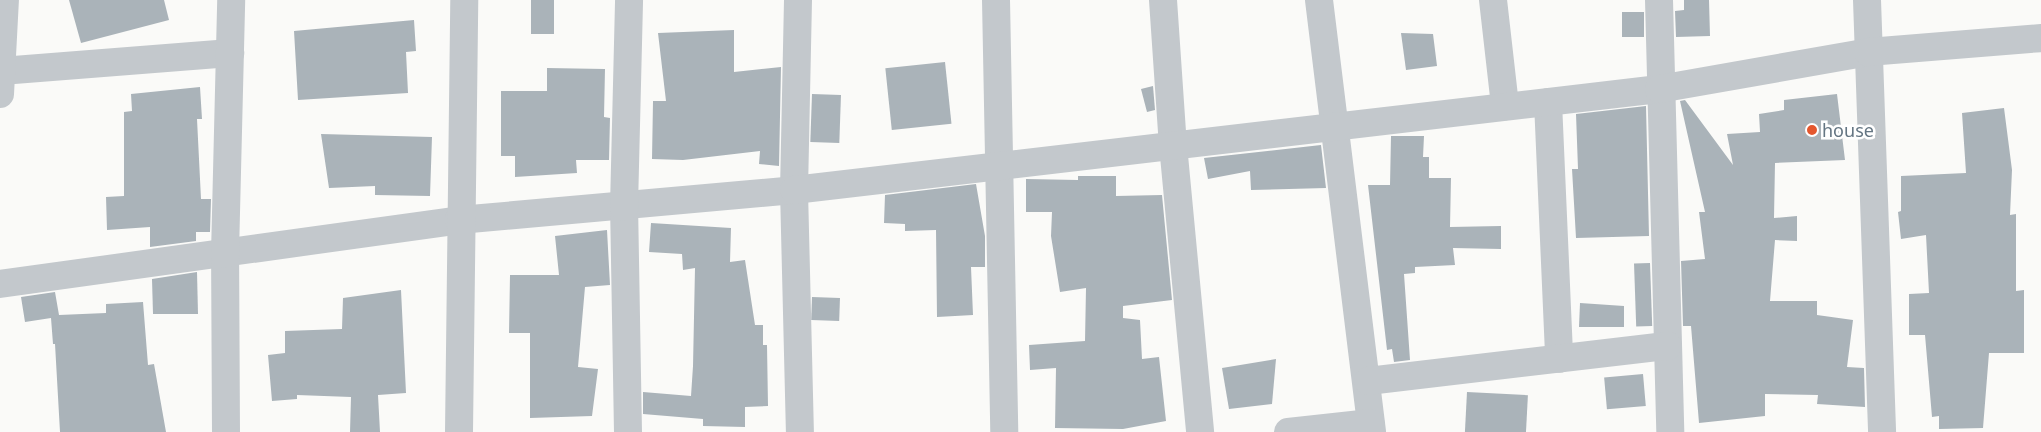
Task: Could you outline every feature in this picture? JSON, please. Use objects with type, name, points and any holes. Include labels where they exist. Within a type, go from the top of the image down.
[{"type":"street","points":[[5,0],[1,82],[230,53]]},
{"type":"street","points":[[226,432],[226,254],[231,0]]},
{"type":"street","points":[[459,432],[459,220],[464,0]]},
{"type":"street","points":[[628,432],[624,207],[629,0]]},
{"type":"street","points":[[798,0],[794,190],[800,432]]},
{"type":"street","points":[[996,0],[1004,432]]},
{"type":"street","points":[[1163,0],[1173,145],[1200,432]]},
{"type":"street","points":[[1288,432],[1372,428],[1368,381],[1319,0]]},
{"type":"street","points":[[1493,0],[1506,106]]},
{"type":"street","points":[[1659,0],[1659,88],[1670,432]]},
{"type":"street","points":[[1866,0],[1882,432]]},
{"type":"street","points":[[0,284],[459,220],[624,207],[794,190],[1659,88],[1868,52],[2041,38]]},
{"type":"street","points":[[1548,102],[1559,359]]},
{"type":"street","points":[[1368,381],[1668,346]]},
{"type":"building","points":[[69,0],[164,0],[169,20],[81,43]]},
{"type":"building","points":[[531,0],[554,0],[554,34],[531,34]]},
{"type":"building","points":[[1684,0],[1709,0],[1710,36],[1676,37],[1675,11],[1684,10]]},
{"type":"building","points":[[1622,12],[1644,12],[1644,37],[1622,37]]},
{"type":"building","points":[[414,20],[416,51],[406,52],[408,93],[298,100],[294,31]]},
{"type":"building","points":[[734,30],[734,72],[781,67],[779,166],[759,164],[760,151],[683,160],[652,159],[653,101],[666,101],[658,33]]},
{"type":"building","points":[[1401,33],[1433,34],[1437,66],[1406,70]]},
{"type":"building","points":[[945,62],[951,124],[892,130],[885,68]]},
{"type":"building","points":[[547,68],[605,69],[604,117],[610,118],[609,160],[576,160],[577,173],[515,177],[515,156],[501,156],[501,91],[547,91]]},
{"type":"building","points":[[1153,86],[1155,110],[1147,112],[1141,89]]},
{"type":"building","points":[[200,87],[202,119],[197,119],[201,199],[211,199],[210,232],[196,232],[196,241],[150,247],[150,227],[107,230],[106,197],[124,196],[124,112],[132,111],[131,94]]},
{"type":"building","points":[[812,94],[841,95],[839,143],[810,142]]},
{"type":"building","points":[[1837,94],[1845,160],[1775,163],[1774,218],[1797,216],[1797,241],[1775,240],[1770,301],[1817,301],[1817,315],[1853,320],[1847,367],[1864,368],[1865,407],[1817,404],[1818,395],[1765,394],[1765,416],[1699,423],[1691,326],[1683,326],[1681,261],[1705,259],[1699,212],[1705,212],[1680,101],[1685,100],[1733,165],[1727,134],[1760,132],[1759,114],[1784,110],[1784,100]]},
{"type":"building","points":[[1646,106],[1649,236],[1576,238],[1572,169],[1578,169],[1576,114]]},
{"type":"building","points":[[2004,108],[2012,170],[2010,215],[2016,214],[2016,291],[2024,290],[2024,353],[1989,353],[1983,428],[1939,429],[1939,416],[1932,417],[1925,335],[1909,335],[1909,294],[1929,293],[1926,235],[1901,239],[1898,212],[1901,211],[1901,176],[1966,173],[1962,113]]},
{"type":"building","points":[[321,134],[432,137],[430,196],[375,195],[375,186],[329,188]]},
{"type":"building","points":[[1391,136],[1424,136],[1423,157],[1429,157],[1429,178],[1451,178],[1450,227],[1501,226],[1501,249],[1453,248],[1455,265],[1415,267],[1415,273],[1404,274],[1410,360],[1394,362],[1392,349],[1387,350],[1368,185],[1390,185]]},
{"type":"building","points":[[1321,145],[1326,188],[1251,190],[1250,171],[1208,179],[1204,158]]},
{"type":"building","points":[[1078,176],[1116,176],[1116,196],[1162,195],[1172,300],[1123,306],[1123,318],[1140,320],[1142,359],[1159,357],[1166,421],[1123,429],[1055,428],[1056,368],[1030,370],[1029,345],[1085,341],[1086,288],[1060,292],[1051,236],[1052,212],[1026,212],[1026,179],[1078,180]]},
{"type":"building","points":[[976,184],[985,236],[985,267],[971,267],[973,315],[937,317],[936,230],[905,231],[905,224],[884,223],[885,195]]},
{"type":"building","points":[[651,223],[731,228],[730,262],[745,260],[755,325],[763,325],[763,345],[767,345],[768,406],[745,407],[745,427],[703,426],[703,419],[643,414],[643,392],[691,396],[693,366],[695,268],[683,270],[682,254],[649,252]]},
{"type":"building","points":[[607,230],[610,285],[585,287],[578,367],[598,369],[592,416],[530,418],[530,333],[509,333],[510,275],[559,275],[555,236]]},
{"type":"building","points":[[1650,263],[1652,326],[1636,327],[1634,264]]},
{"type":"building","points":[[197,272],[198,314],[153,314],[152,279]]},
{"type":"building","points":[[401,290],[406,393],[378,395],[380,432],[350,432],[351,397],[297,395],[297,399],[272,401],[268,355],[285,353],[285,331],[342,329],[343,298]]},
{"type":"building","points":[[55,292],[59,315],[106,313],[106,304],[143,302],[148,365],[154,364],[166,432],[60,432],[55,344],[53,344],[51,318],[25,322],[21,297]]},
{"type":"building","points":[[812,297],[840,298],[839,321],[811,320]]},
{"type":"building","points":[[1580,303],[1624,306],[1624,327],[1579,327]]},
{"type":"building","points":[[1276,359],[1272,404],[1229,409],[1222,368]]},
{"type":"building","points":[[1643,374],[1646,406],[1607,409],[1604,377]]},
{"type":"building","points":[[1467,392],[1528,395],[1526,432],[1465,432]]},
{"type":"place","name":"house","points":[[1812,130]]}]
